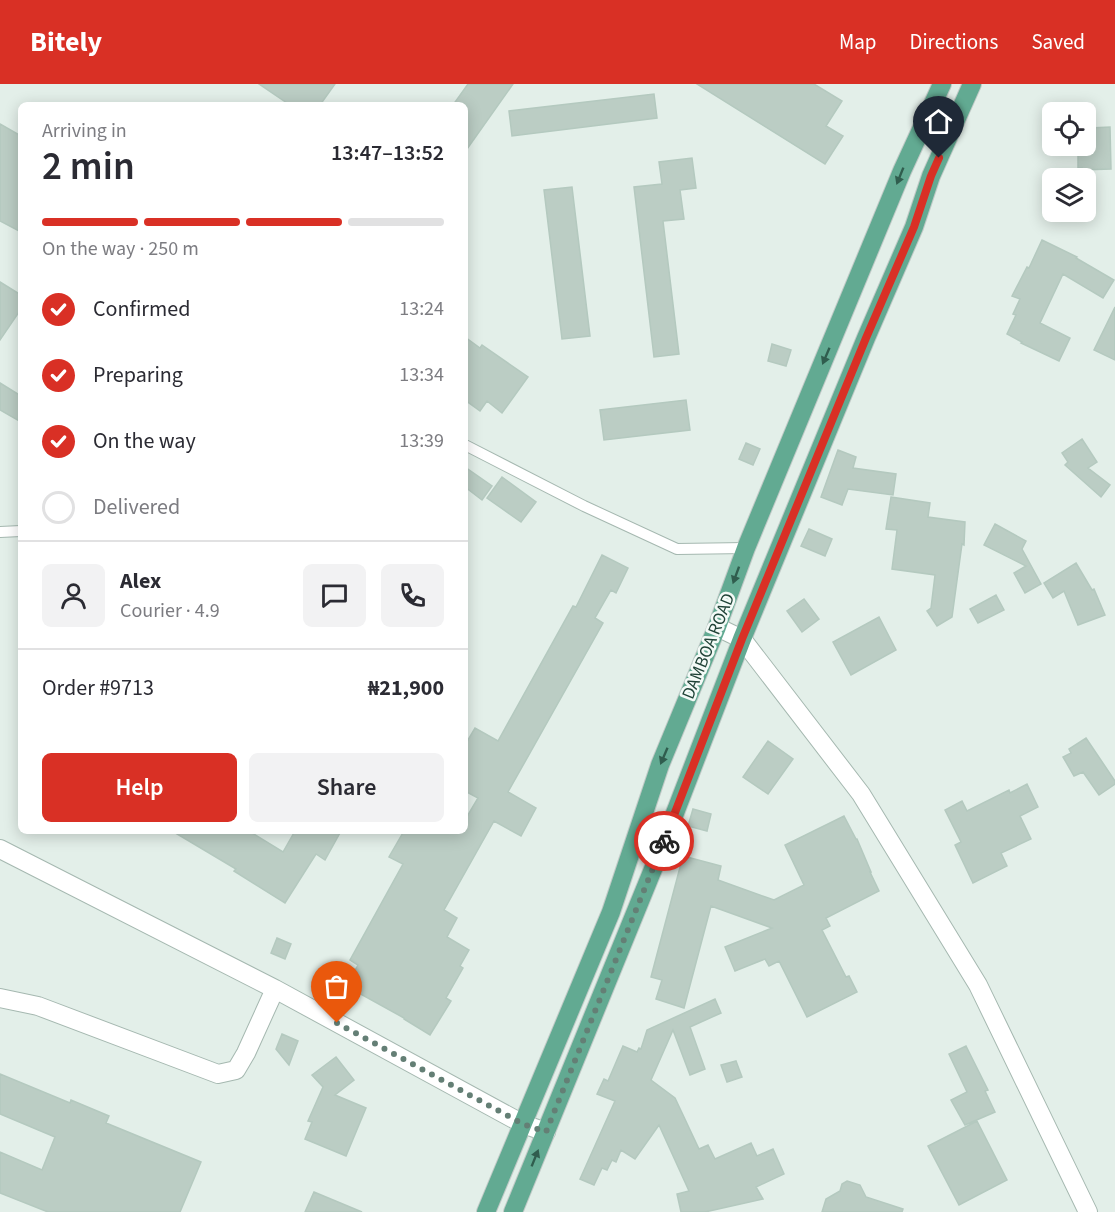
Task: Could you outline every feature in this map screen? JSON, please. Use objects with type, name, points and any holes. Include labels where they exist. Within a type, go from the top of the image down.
[{"type":"main road","name":"DAMBOA ROAD","points":[[486,1212],[611,912],[660,765],[717,627],[746,548],[902,171],[942,84]]},
{"type":"main road","name":"DAMBOA ROAD","points":[[513,1212],[658,857],[742,639],[914,227],[931,176],[972,84]]},
{"type":"street","points":[[717,627],[742,639],[861,794],[978,986],[1088,1212]]},
{"type":"street","points":[[0,849],[275,989],[523,1124],[546,1132]]},
{"type":"street","points":[[0,998],[38,1006],[218,1074],[236,1070],[275,989]]},
{"type":"lane","points":[[468,447],[584,506],[677,549],[746,548]]},
{"type":"lane","points":[[0,532],[18,531]]},
{"type":"building","points":[[259,84],[335,84],[322,102],[286,102]]},
{"type":"building","points":[[468,84],[513,84],[468,148],[468,102],[455,102]]},
{"type":"building","points":[[697,84],[814,84],[842,101],[826,126],[843,136],[825,164]]},
{"type":"building","points":[[654,94],[657,118],[512,136],[509,111]]},
{"type":"building","points":[[0,124],[18,134],[18,230],[0,221]]},
{"type":"building","points":[[1110,127],[1111,169],[1078,168],[1078,156],[1096,156],[1096,128]]},
{"type":"building","points":[[692,158],[696,188],[680,190],[684,219],[663,221],[679,354],[654,357],[634,187],[662,184],[659,162]]},
{"type":"building","points":[[572,187],[590,336],[562,339],[544,190]]},
{"type":"building","points":[[1042,240],[1077,257],[1114,280],[1103,298],[1063,274],[1040,323],[1070,338],[1059,361],[1007,334],[1016,315],[1013,314],[1020,299],[1012,296]]},
{"type":"building","points":[[0,282],[18,293],[18,313],[0,340]]},
{"type":"building","points":[[1115,307],[1115,360],[1094,350]]},
{"type":"building","points":[[468,339],[480,348],[482,345],[528,377],[502,413],[487,401],[480,411],[468,402]]},
{"type":"building","points":[[772,344],[791,350],[786,366],[768,361]]},
{"type":"building","points":[[0,383],[18,394],[18,420],[0,410]]},
{"type":"building","points":[[686,400],[690,430],[604,440],[600,410]]},
{"type":"building","points":[[1082,439],[1097,462],[1088,468],[1110,485],[1101,497],[1065,465],[1068,462],[1062,453]]},
{"type":"building","points":[[746,443],[760,449],[753,465],[739,459]]},
{"type":"building","points":[[838,450],[856,457],[853,468],[896,474],[893,495],[848,489],[842,505],[821,497]]},
{"type":"building","points":[[468,469],[492,486],[482,500],[468,489]]},
{"type":"building","points":[[502,477],[536,502],[521,522],[487,498]]},
{"type":"building","points":[[891,497],[930,503],[928,517],[965,522],[964,545],[962,544],[952,617],[937,626],[927,611],[931,608],[935,575],[892,569],[897,530],[886,529]]},
{"type":"building","points":[[995,524],[1026,541],[1022,549],[1041,584],[1025,593],[1014,573],[1026,566],[984,545]]},
{"type":"building","points":[[809,529],[832,539],[825,556],[801,546]]},
{"type":"building","points":[[602,555],[628,568],[616,593],[611,590],[595,618],[603,623],[508,792],[536,808],[521,836],[494,821],[444,910],[457,918],[447,937],[469,950],[460,966],[463,968],[446,998],[451,1001],[430,1035],[346,986],[358,965],[350,960],[403,864],[389,857],[402,834],[468,834],[468,815],[478,798],[468,793],[468,740],[475,728],[498,741],[573,606],[576,607]]},
{"type":"building","points":[[1076,563],[1092,590],[1094,589],[1105,615],[1078,625],[1064,591],[1053,598],[1044,583]]},
{"type":"building","points":[[996,595],[1004,610],[978,623],[970,609]]},
{"type":"building","points":[[804,599],[819,619],[802,632],[787,611]]},
{"type":"building","points":[[879,617],[896,650],[851,675],[833,642]]},
{"type":"building","points":[[1086,738],[1115,781],[1115,784],[1099,795],[1083,772],[1074,776],[1063,757],[1071,753],[1069,749]]},
{"type":"building","points":[[768,741],[793,759],[768,794],[743,777]]},
{"type":"building","points":[[1027,784],[1038,807],[1020,816],[1031,839],[1001,853],[1007,866],[973,883],[955,845],[961,842],[945,810],[962,801],[967,811],[1009,790],[1010,793]]},
{"type":"building","points":[[693,809],[711,814],[707,831],[688,826]]},
{"type":"building","points":[[844,816],[857,839],[879,891],[826,918],[830,926],[822,930],[846,977],[849,976],[857,992],[807,1017],[779,961],[769,966],[765,959],[735,971],[725,947],[772,928],[711,906],[684,1008],[656,999],[662,980],[651,977],[683,856],[721,866],[718,880],[774,900],[804,885],[785,845]]},
{"type":"building","points":[[177,834],[254,834],[283,852],[293,834],[339,834],[325,860],[316,854],[285,903],[234,871],[236,869]]},
{"type":"building","points":[[277,938],[291,944],[285,959],[271,953]]},
{"type":"building","points":[[715,999],[721,1013],[690,1027],[705,1069],[690,1075],[673,1030],[651,1080],[675,1098],[699,1149],[708,1145],[715,1159],[751,1143],[757,1156],[773,1149],[784,1174],[756,1187],[763,1199],[705,1212],[681,1212],[677,1194],[689,1191],[659,1125],[635,1159],[621,1150],[616,1162],[612,1160],[607,1170],[602,1168],[594,1185],[580,1179],[615,1101],[597,1094],[604,1079],[608,1081],[623,1046],[637,1052],[639,1048],[641,1049],[647,1030]]},
{"type":"building","points":[[282,1034],[298,1041],[289,1065],[276,1049]]},
{"type":"building","points":[[966,1046],[988,1090],[985,1091],[995,1112],[965,1125],[951,1100],[967,1092],[949,1054]]},
{"type":"building","points":[[336,1057],[354,1080],[335,1095],[366,1108],[346,1156],[305,1139],[312,1122],[308,1121],[323,1087],[312,1075]]},
{"type":"building","points":[[736,1061],[742,1077],[727,1082],[721,1065]]},
{"type":"building","points":[[0,1074],[70,1103],[71,1100],[109,1116],[106,1123],[201,1162],[180,1212],[48,1212],[0,1193],[0,1152],[42,1170],[55,1137],[0,1114]]},
{"type":"building","points":[[977,1121],[1007,1180],[959,1205],[928,1146]]},
{"type":"building","points":[[847,1181],[860,1185],[866,1197],[903,1209],[902,1212],[822,1212],[826,1199],[840,1191],[842,1184]]},
{"type":"building","points":[[314,1192],[362,1212],[305,1212]]},
{"type":"way so far","points":[[337,1023],[523,1124],[546,1132],[664,841]]},
{"type":"route","points":[[664,841],[742,639],[914,227],[939,158]]}]
